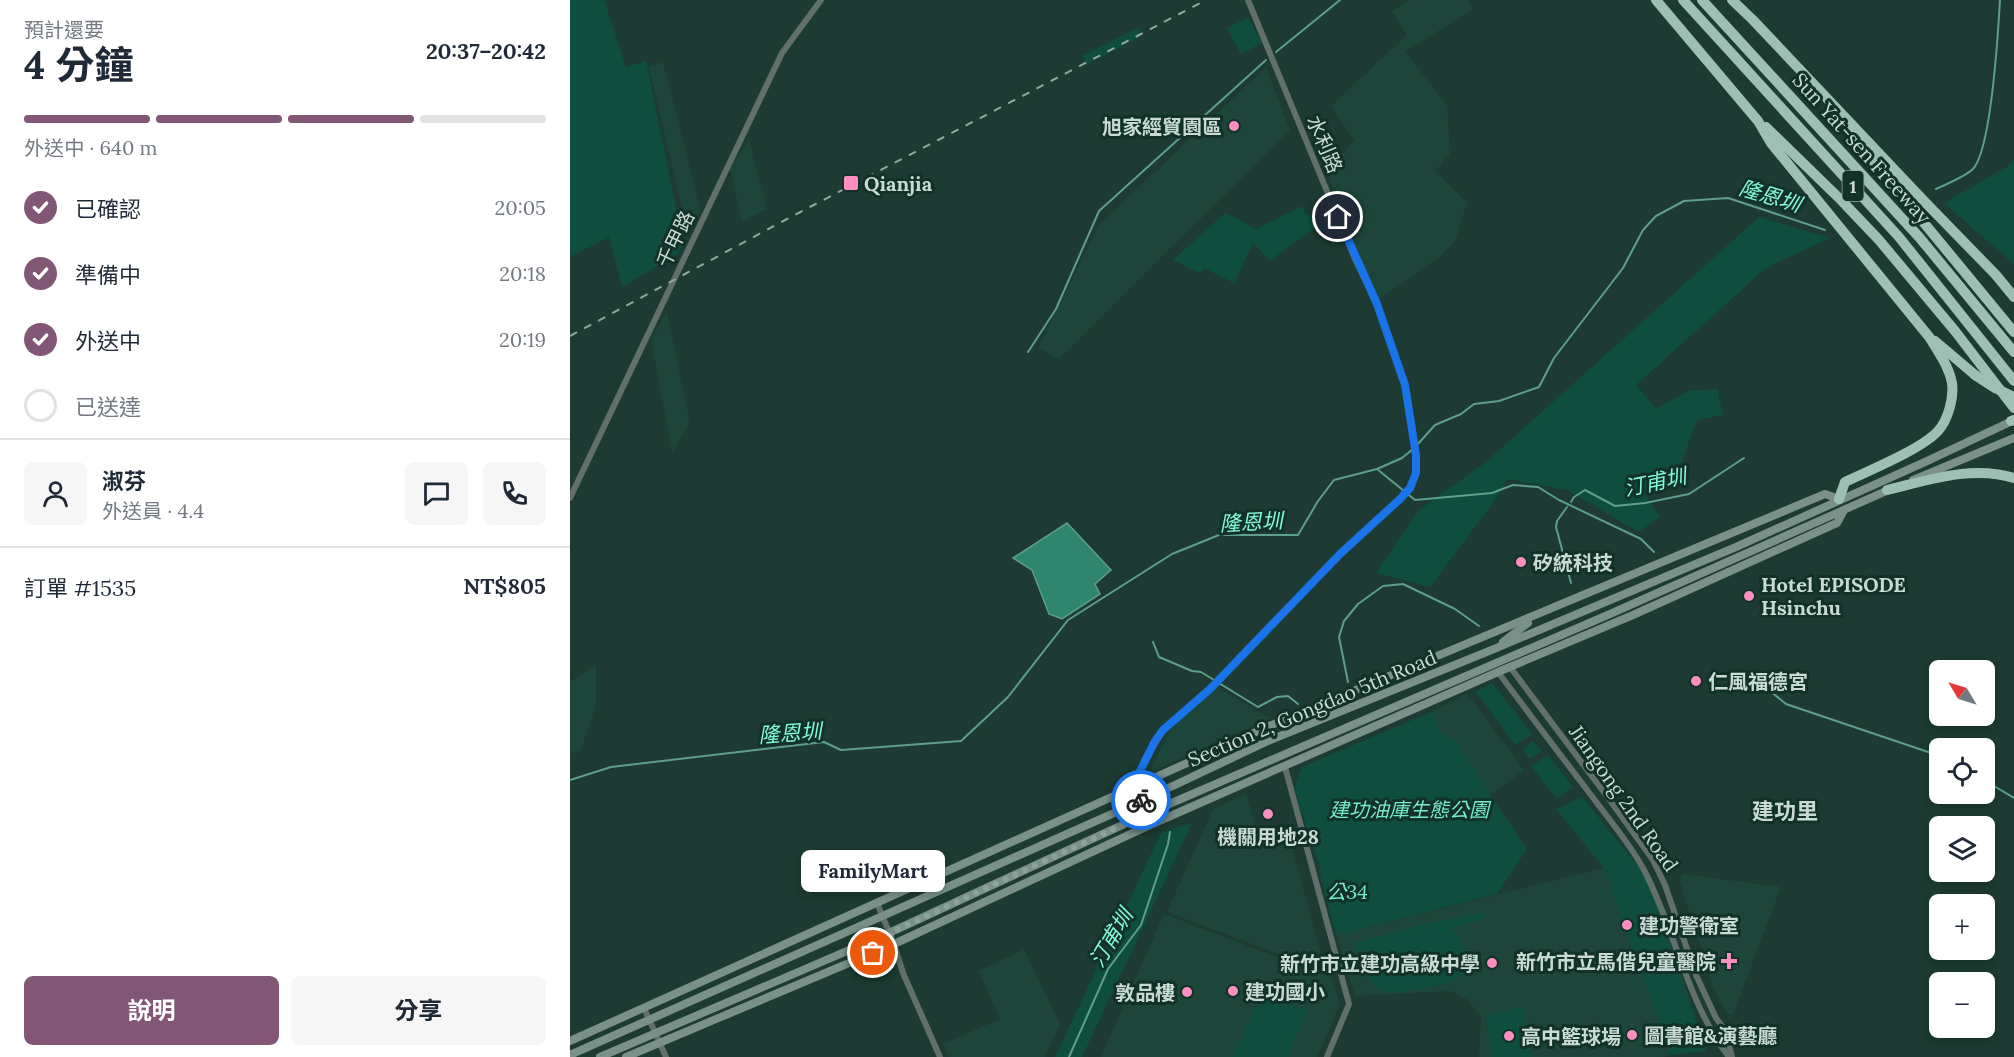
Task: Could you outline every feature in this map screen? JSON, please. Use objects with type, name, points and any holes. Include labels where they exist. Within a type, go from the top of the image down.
[{"type":"highway","points":[[1656,0],[1758,121],[1793,152],[1879,240],[1949,323],[2014,408]]},
{"type":"highway","name":"Sun Yat-sen Freeway","points":[[1683,0],[1899,237],[2014,381]]},
{"type":"highway","name":"Sun Yat-sen Freeway","points":[[1702,0],[1919,237],[2014,352]]},
{"type":"highway","points":[[1732,0],[1996,275],[2014,297]]},
{"type":"highway","points":[[1803,73],[1851,137],[2014,332]]},
{"type":"highway","points":[[1758,121],[1771,142],[1930,338],[1945,363],[1952,383],[1947,416],[1939,430],[1925,442],[1845,482],[1842,505]]},
{"type":"highway","points":[[1996,275],[2014,302]]},
{"type":"highway","points":[[1930,338],[1975,375],[2014,397]]},
{"type":"highway","points":[[1887,490],[1962,473],[1991,473],[2014,478]]},
{"type":"street","name":"千甲路","points":[[570,498],[782,53],[821,0]]},
{"type":"street","name":"水利路","points":[[1136,785],[1138,775],[1163,730],[1217,682],[1340,554],[1400,499],[1410,488],[1416,473],[1416,455],[1405,385],[1377,304],[1346,238],[1248,0]]},
{"type":"street","name":"Section 2, Gongdao 5th Road","points":[[600,1057],[890,933],[1146,814],[1610,614],[1842,505],[2013,420]]},
{"type":"street","name":"Section 2, Gongdao 5th Road","points":[[570,1055],[1141,801],[1268,741],[1737,547],[1842,505],[1887,490],[2014,438]]},
{"type":"street","name":"Section 2, Gongdao 5th Road","points":[[570,1041],[1278,722],[1825,494],[1842,505]]},
{"type":"street","name":"Section 2, Gongdao 5th Road","points":[[626,1057],[894,944],[1150,825],[1633,615],[1837,523],[1842,505]]},
{"type":"street","points":[[1494,649],[1538,615]]},
{"type":"street","name":"Jiangong 2nd Road","points":[[1510,667],[1653,860],[1665,885],[1696,975],[1716,1018],[1725,1030],[1730,1057]]},
{"type":"street","name":"Jiangong 2nd Road","points":[[1498,672],[1643,867],[1699,1008],[1713,1037],[1730,1057]]},
{"type":"street","points":[[1285,767],[1349,1004],[1327,1057]]},
{"type":"street","points":[[1136,785],[1150,825]]},
{"type":"street","points":[[877,903],[903,973],[940,1057]]},
{"type":"street","points":[[644,1008],[666,1057]]},
{"type":"shaded area","points":[[1409,0],[1468,0],[1473,9],[1405,52],[1447,105],[1450,154],[1435,171],[1467,202],[1456,240],[1438,258],[1379,299],[1347,228],[1327,171],[1354,140],[1331,106],[1407,35],[1392,11]]},
{"type":"shaded area","points":[[663,62],[701,212],[688,233],[649,67]]},
{"type":"shaded area","points":[[1266,67],[1290,130],[1059,359],[1038,348],[1099,225]]},
{"type":"shaded area","points":[[749,140],[767,209],[742,222],[730,169]]},
{"type":"shaded area","points":[[667,311],[690,422],[672,453],[651,339]]},
{"type":"shaded area","points":[[1067,523],[1111,570],[1095,584],[1100,594],[1062,619],[1049,614],[1032,570],[1013,558]]},
{"type":"shaded area","points":[[596,664],[596,706],[581,750],[570,754],[570,682]]},
{"type":"shaded area","points":[[1215,686],[1270,718],[1149,773],[1174,724]]},
{"type":"shaded area","points":[[1467,693],[1524,770],[1490,795],[1454,740],[1441,732],[1431,712]]},
{"type":"shaded area","points":[[1246,794],[1260,840],[1288,833],[1326,972],[1167,912],[1213,809]]},
{"type":"shaded area","name":"新竹市立建功高級中學","points":[[1604,868],[1656,1007],[1671,1055],[1663,1057],[1479,1057],[1481,1017],[1468,1000],[1451,991],[1355,996],[1336,935]]},
{"type":"shaded area","name":"新竹市立馬偕兒童醫院","points":[[1683,874],[1781,887],[1733,1014],[1728,1014],[1714,990],[1679,879]]},
{"type":"shaded area","name":"建功國小","points":[[1164,914],[1332,978],[1340,1004],[1317,1057],[1101,1057]]},
{"type":"shaded area","points":[[1024,949],[1060,1024],[1045,1057],[949,1057],[943,1044],[1000,1019],[979,971]]},
{"type":"green space","points":[[570,0],[604,0],[626,67],[646,61],[683,242],[678,254],[622,287],[609,237],[570,257]]},
{"type":"green space","points":[[1248,17],[1262,43],[1241,54],[1227,28]]},
{"type":"green space","points":[[1138,28],[1142,36],[1086,65],[1082,56]]},
{"type":"green space","points":[[2014,160],[2014,264],[1944,203],[2008,166]]},
{"type":"green space","points":[[1331,204],[1334,213],[1270,261],[1253,243],[1234,283],[1204,268],[1200,273],[1173,260],[1225,213],[1256,229],[1302,206],[1307,216]]},
{"type":"green space","points":[[1759,217],[1830,238],[1767,267],[1636,385],[1656,409],[1688,391],[1717,389],[1723,415],[1697,420],[1678,472],[1643,491],[1660,517],[1638,532],[1568,490],[1508,479],[1430,587],[1376,573],[1419,510],[1486,462]]},
{"type":"green space","points":[[1492,683],[1532,734],[1515,745],[1476,692]]},
{"type":"green space","name":"建功油庫生態公園","points":[[1431,712],[1441,732],[1454,740],[1527,849],[1497,894],[1336,935],[1319,871],[1321,870],[1294,789],[1302,767]]},
{"type":"green space","points":[[1533,741],[1542,751],[1530,759],[1523,750]]},
{"type":"green space","points":[[1548,755],[1573,787],[1557,799],[1531,766]]},
{"type":"green space","points":[[1582,797],[1651,882],[1706,1051],[1671,1055],[1604,868],[1556,809]]},
{"type":"green space","points":[[1192,823],[1082,1057],[1055,1057],[1161,833]]},
{"type":"green space","points":[[1482,913],[1484,919],[1451,928],[1461,939],[1467,959],[1460,976],[1447,984],[1391,993],[1384,991],[1368,977],[1364,964],[1366,950],[1356,952],[1354,943],[1432,922]]},
{"type":"green space","points":[[1278,998],[1291,1003],[1298,1011],[1301,1007],[1308,1010],[1287,1057],[1232,1057],[1255,1008],[1269,999]]},
{"type":"green space","name":"高中籃球場","points":[[1522,1006],[1532,1057],[1492,1057],[1486,1016]]},
{"type":"waterway","points":[[1276,52],[1340,0]]},
{"type":"waterway","name":"隆恩圳","points":[[1936,189],[1973,169],[1980,157],[1993,89],[2000,0]]},
{"type":"waterway","points":[[1028,352],[1056,309],[1099,211],[1266,60]]},
{"type":"waterway","name":"隆恩圳","points":[[1417,445],[1435,425],[1461,414],[1474,404],[1499,401],[1539,387],[1554,358],[1623,268],[1643,230],[1656,216],[1684,201],[1728,198],[1825,230]]},
{"type":"waterway","name":"隆恩圳","points":[[570,780],[611,767],[824,742],[841,750],[961,741],[1008,697],[1068,620],[1172,554],[1219,535],[1298,535],[1318,501],[1334,480],[1377,469],[1402,458],[1413,449]]},
{"type":"waterway","name":"汀甫圳","points":[[1571,502],[1574,497],[1585,490],[1615,506],[1645,503],[1689,494],[1744,458]]},
{"type":"waterway","points":[[1377,469],[1415,500],[1492,493],[1513,485],[1538,487],[1559,500],[1641,539],[1654,552]]},
{"type":"waterway","name":"汀甫圳","points":[[1567,507],[1557,521],[1556,527],[1571,583]]},
{"type":"waterway","name":"汀甫圳","points":[[1348,682],[1339,637],[1344,621],[1358,604],[1383,586],[1403,584],[1455,609],[1479,626]]},
{"type":"waterway","points":[[1153,642],[1159,657],[1192,671],[1201,672],[1258,707],[1277,697],[1288,696],[1298,704]]},
{"type":"waterway","points":[[1765,687],[1786,704],[1929,752]]},
{"type":"waterway","points":[[1995,787],[2014,798]]},
{"type":"waterway","name":"汀甫圳","points":[[1069,1057],[1108,969],[1141,925],[1170,832]]},
{"type":"railway","points":[[570,336],[787,219],[1206,0]]},
{"type":"way so far","points":[[873,953],[894,944],[890,933],[1146,814],[1141,800]]},
{"type":"place","name":"旭家經貿園區","points":[[1234,126]]},
{"type":"place","name":"Qianjia","points":[[851,183]]},
{"type":"place","name":"矽統科技","points":[[1521,562]]},
{"type":"place","name":"Hotel EPISODE Hsinchu","points":[[1749,596]]},
{"type":"place","name":"仁風福德宮","points":[[1696,681]]},
{"type":"place","name":"機關用地28","points":[[1268,814]]},
{"type":"place","name":"建功警衛室","points":[[1627,925]]},
{"type":"place","name":"FamilyMart","points":[[873,953]]},
{"type":"place","name":"新竹市立馬偕兒童醫院","points":[[1729,961]]},
{"type":"place","name":"新竹市立建功高級中學","points":[[1492,963]]},
{"type":"place","name":"建功國小","points":[[1233,991]]},
{"type":"place","name":"敦品樓","points":[[1187,992]]},
{"type":"place","name":"圖書館&演藝廳","points":[[1632,1035]]},
{"type":"place","name":"高中籃球場","points":[[1509,1036]]},
{"type":"district","name":"建功里","points":[[1785,811]]},
{"type":"route","points":[[1141,800],[1136,785],[1138,775],[1163,730],[1210,689],[1340,554],[1400,499],[1410,488],[1416,473],[1416,455],[1405,385],[1377,304],[1338,217]]},
{"type":"park label","name":"公34","points":[[1347,891]]}]
